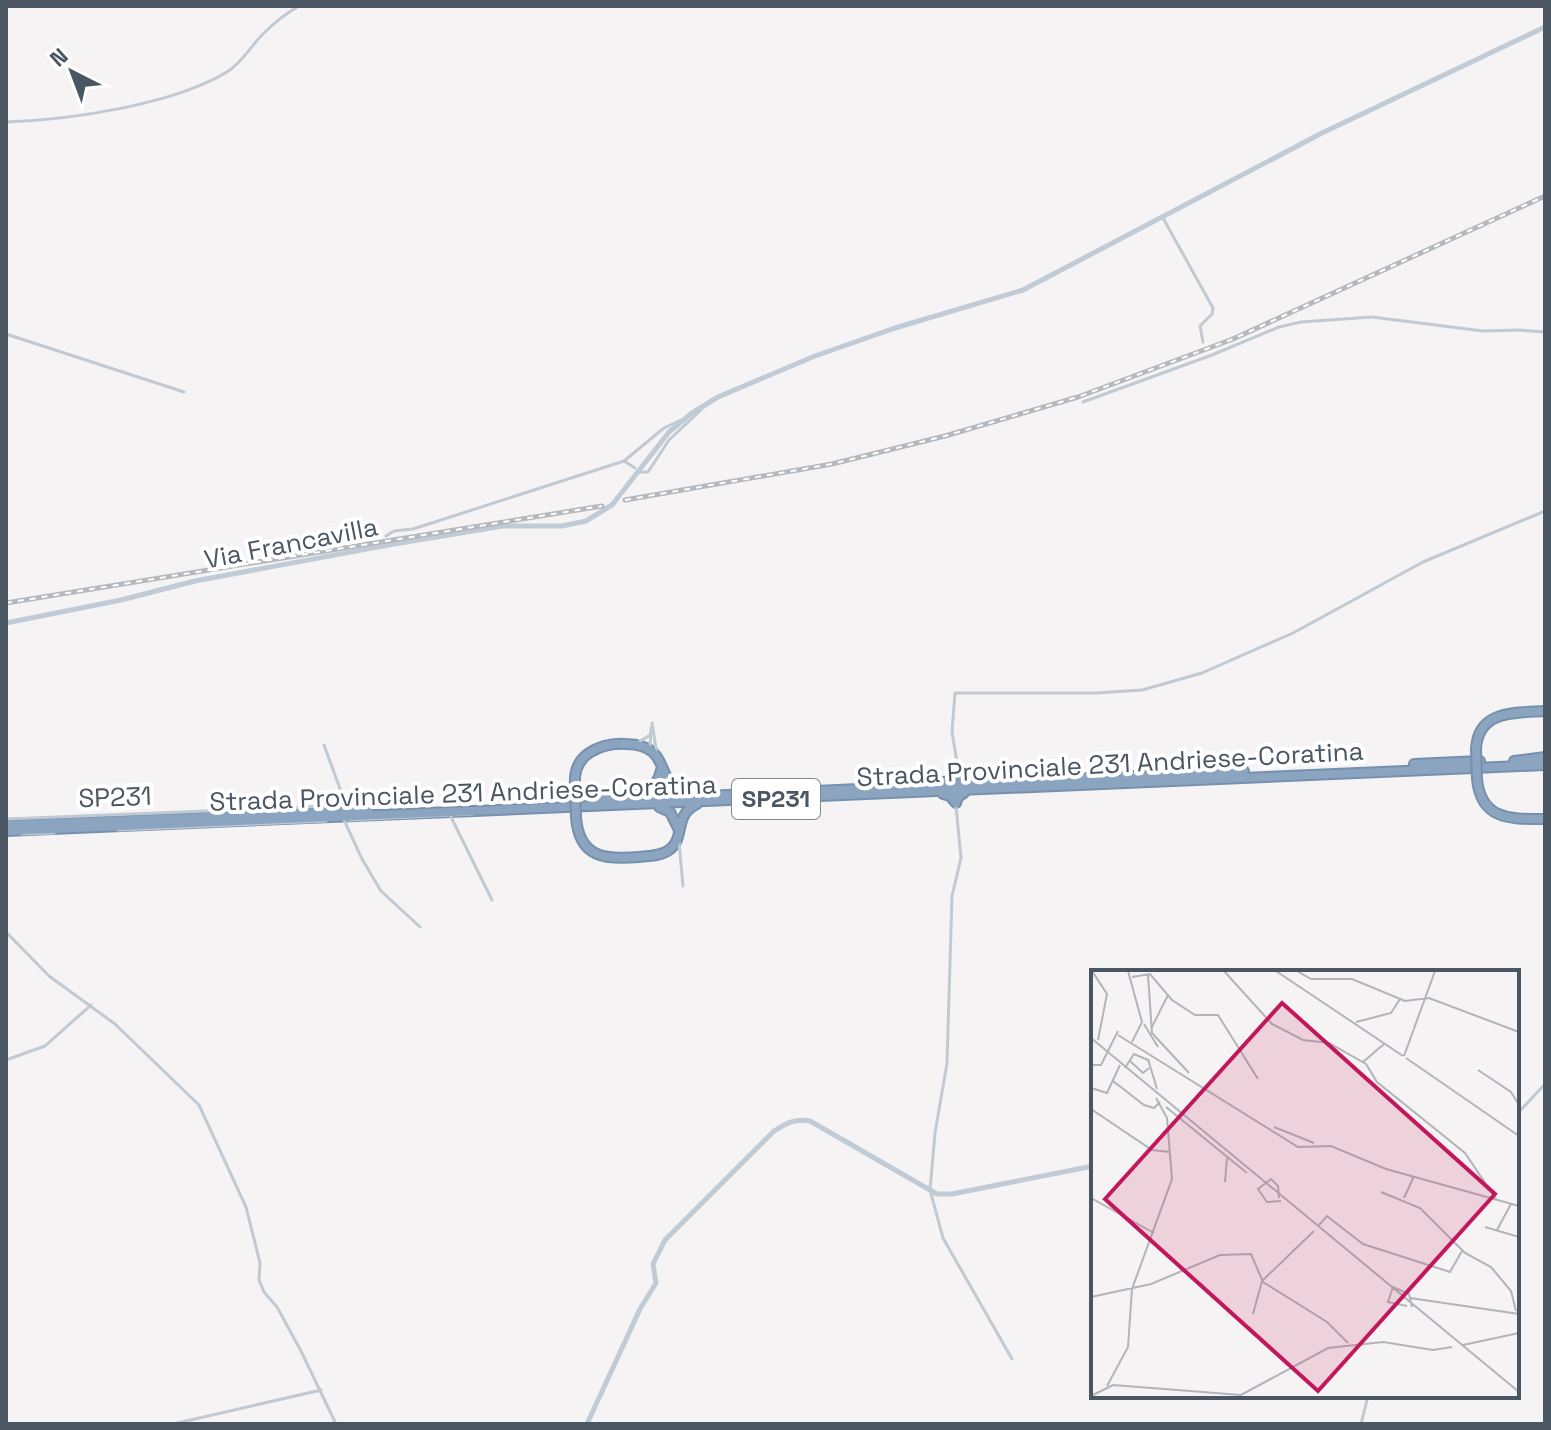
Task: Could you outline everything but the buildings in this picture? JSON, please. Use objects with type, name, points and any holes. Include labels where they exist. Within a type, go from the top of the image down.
[{"type":"highway","points":[[1545,711],[1496,716],[1482,727],[1476,749],[1481,797],[1494,812],[1511,819],[1545,819]]},
{"type":"highway","points":[[698,797],[695,793],[675,788],[650,748],[635,744],[608,746],[588,754],[577,767],[575,786],[579,836],[584,845],[603,858],[649,856],[673,843],[680,822],[689,809],[698,804],[718,802]]},
{"type":"highway","name":"Strada Provinciale 231 Andriese-Coratina","points":[[6,833],[476,810],[898,794],[1007,787],[1054,779],[1545,762]]},
{"type":"highway","points":[[599,801],[648,791],[659,780],[662,765]]},
{"type":"highway","points":[[882,789],[896,785],[946,782],[958,772],[966,780],[1001,781],[1007,787]]},
{"type":"highway","points":[[898,794],[945,794],[956,803],[963,793],[1007,787]]},
{"type":"highway","name":"Strada Provinciale 231 Andriese-Coratina","points":[[6,822],[1007,787]]},
{"type":"highway","points":[[650,805],[670,812],[673,843]]},
{"type":"street","points":[[6,122],[38,121],[137,104],[179,93],[231,69],[265,31],[299,6]]},
{"type":"street","points":[[386,536],[624,461],[706,404],[815,356],[895,328],[1023,290],[1322,133],[1545,27]]},
{"type":"street","points":[[1163,218],[1213,308],[1212,314],[1200,326],[1203,342]]},
{"type":"street","points":[[1083,402],[1279,327],[1301,322],[1372,317],[1483,331],[1545,332]]},
{"type":"street","points":[[6,334],[184,392]]},
{"type":"street","points":[[640,472],[648,472],[669,440],[706,404]]},
{"type":"street","name":"Via Francavilla","points":[[6,623],[207,579],[394,544],[519,525],[562,526],[586,521],[612,505],[666,430]]},
{"type":"street","points":[[624,461],[635,468]]},
{"type":"street","points":[[958,772],[952,732],[955,693],[1142,690],[1202,673],[1293,633],[1423,562],[1545,511]]},
{"type":"street","points":[[635,744],[652,734]]},
{"type":"street","points":[[650,748],[652,734]]},
{"type":"street","points":[[652,734],[657,755]]},
{"type":"street","points":[[324,745],[346,805]]},
{"type":"street","points":[[956,803],[961,858],[952,896],[947,1063],[935,1133],[930,1190],[943,1238],[1012,1359]]},
{"type":"street","name":"SP231","points":[[6,822],[346,805],[368,811]]},
{"type":"street","points":[[6,833],[451,817],[470,815],[476,810]]},
{"type":"street","points":[[451,817],[492,900]]},
{"type":"street","points":[[344,820],[381,891],[420,927]]},
{"type":"street","points":[[673,843],[680,854]]},
{"type":"street","points":[[673,843],[680,854],[683,886]]},
{"type":"street","points":[[673,843],[680,862]]},
{"type":"street","points":[[673,843],[674,857],[680,862]]},
{"type":"street","points":[[6,932],[49,976],[91,1005],[153,1059],[199,1105],[246,1207],[260,1263],[259,1280],[264,1292],[277,1307],[336,1424]]},
{"type":"street","points":[[6,1060],[45,1046],[91,1005]]},
{"type":"street","points":[[1519,1112],[1545,1084]]},
{"type":"street","points":[[587,1424],[640,1309],[656,1283],[653,1264],[656,1257],[677,1225],[774,1131],[798,1119],[810,1121],[937,1194],[952,1194],[1091,1166]]},
{"type":"street","points":[[173,1424],[321,1390]]},
{"type":"street","points":[[1361,1424],[1368,1398]]},
{"type":"railway","points":[[625,500],[832,464],[945,436],[1078,397],[1233,339],[1545,196]]},
{"type":"railway","points":[[6,603],[602,506]]}]
